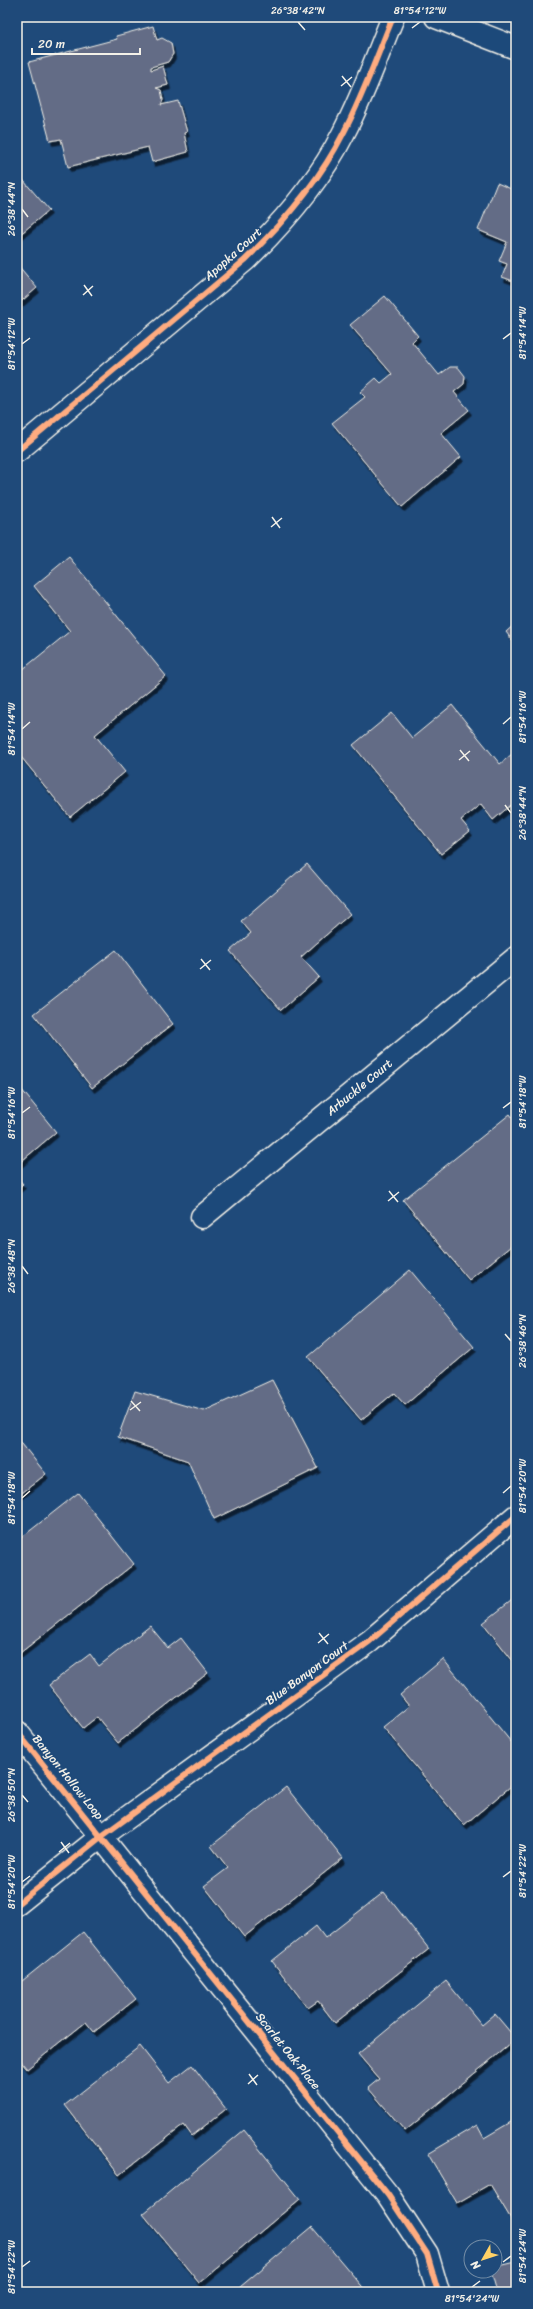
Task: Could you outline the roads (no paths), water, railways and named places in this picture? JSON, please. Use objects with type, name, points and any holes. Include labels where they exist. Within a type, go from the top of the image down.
[{"type":"street","name":"Apopka Court","points":[[17,451],[239,265],[274,232],[323,169],[343,135],[393,17]]},
{"type":"street","points":[[436,17],[516,48]]},
{"type":"street","name":"Arbuckle Court","points":[[202,1217],[516,958]]},
{"type":"street","name":"Blue Banyon Court","points":[[17,1904],[102,1836],[370,1641],[516,1516]]},
{"type":"street","name":"Banyon Hollow Loop","points":[[17,1732],[102,1836]]},
{"type":"street","name":"Scarlet Oak Place","points":[[102,1836],[388,2194],[428,2254],[438,2292]]}]
